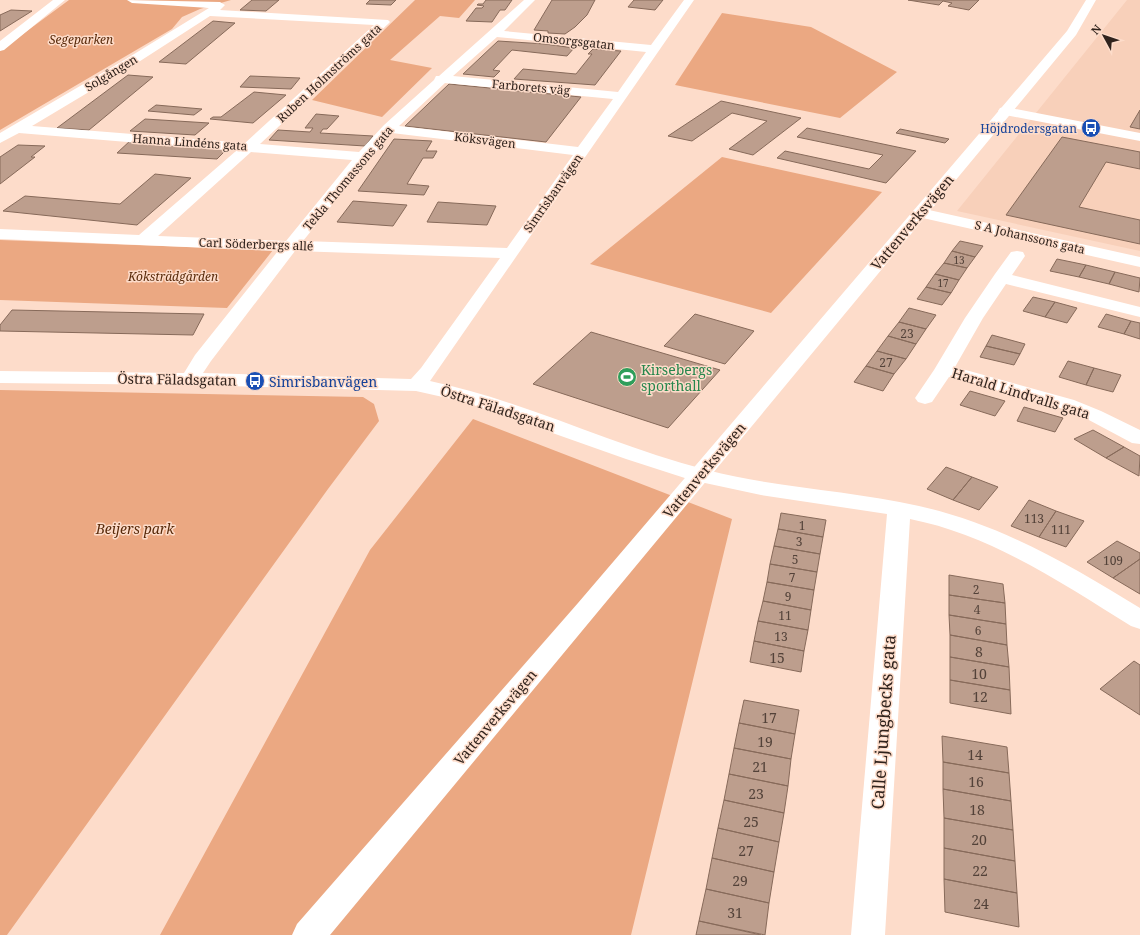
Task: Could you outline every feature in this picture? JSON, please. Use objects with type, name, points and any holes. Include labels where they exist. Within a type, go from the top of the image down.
[{"type":"street","points":[[0,47],[60,0]]},
{"type":"street","name":"Solgången","points":[[0,138],[130,62],[220,5],[132,0]]},
{"type":"street","name":"Tekla Thomassons gata","points":[[190,378],[202,359],[290,246],[389,129],[440,79],[530,0]]},
{"type":"street","name":"Simrisbanvägen","points":[[416,385],[428,372],[689,0]]},
{"type":"street","name":"Vattenverksvägen","points":[[309,935],[700,475],[1072,33],[1091,0]]},
{"type":"street","name":"Ruben Holmströms gata","points":[[143,240],[250,146],[384,22],[208,13]]},
{"type":"street","name":"Omsorgsgatan","points":[[494,33],[654,49]]},
{"type":"street","name":"Farborets väg","points":[[440,79],[622,96]]},
{"type":"street","points":[[1006,111],[1140,136]]},
{"type":"street","name":"Hanna Lindéns gata","points":[[16,129],[250,146],[364,157]]},
{"type":"street","name":"Köksvägen","points":[[389,129],[582,152]]},
{"type":"street","name":"S A Johanssons gata","points":[[920,213],[1140,262]]},
{"type":"street","name":"Carl Söderbergs allé","points":[[0,234],[290,246],[511,253]]},
{"type":"street","name":"Harald Lindvalls gata","points":[[925,398],[944,370],[974,318],[1017,256]]},
{"type":"street","points":[[1001,278],[1140,312]]},
{"type":"street","name":"Harald Lindvalls gata","points":[[944,370],[1067,404],[1094,415],[1140,438]]},
{"type":"street","name":"Östra Fäladsgatan","points":[[0,377],[190,378],[416,385],[436,388],[465,396],[700,475]]},
{"type":"street","points":[[700,475],[744,486],[899,510],[954,523],[1030,554],[1064,572],[1140,620]]},
{"type":"street","name":"Calle Ljungbecks gata","points":[[868,935],[899,510]]},
{"type":"shaded area","points":[[1127,0],[1140,0],[1140,251],[957,211]]},
{"type":"green space","name":"Segeparken","points":[[69,0],[231,0],[200,9],[182,17],[172,29],[0,130],[0,51]]},
{"type":"green space","points":[[415,0],[475,0],[459,18],[440,16],[390,60],[432,68],[382,117],[312,100]]},
{"type":"green space","points":[[722,13],[811,27],[897,72],[840,118],[675,85]]},
{"type":"green space","points":[[722,157],[882,192],[771,313],[590,264]]},
{"type":"green space","name":"Köksträdgården","points":[[0,240],[273,250],[227,308],[0,300]]},
{"type":"green space","name":"Beijers park","points":[[0,390],[363,397],[374,404],[379,421],[328,489],[7,935],[0,935]]},
{"type":"green space","points":[[473,419],[732,519],[631,935],[160,935],[370,550]]},
{"type":"building","points":[[252,0],[279,0],[266,11],[240,10]]},
{"type":"building","points":[[370,0],[396,0],[391,5],[366,4]]},
{"type":"building","points":[[486,0],[512,0],[505,10],[500,10],[492,22],[466,21],[476,8],[482,8],[484,6],[477,5],[483,4]]},
{"type":"building","points":[[552,0],[595,0],[587,15],[575,27],[565,34],[534,30]]},
{"type":"building","points":[[634,0],[663,0],[655,10],[628,7]]},
{"type":"building","points":[[908,0],[979,0],[969,10],[948,6],[952,3],[943,1],[939,5]]},
{"type":"building","points":[[11,10],[32,11],[0,31],[0,15]]},
{"type":"building","points":[[213,21],[235,23],[186,64],[159,62]]},
{"type":"building","points":[[498,41],[545,44],[574,48],[567,56],[512,50],[493,70],[500,71],[494,77],[463,74]]},
{"type":"building","points":[[593,49],[621,51],[595,85],[514,79],[523,69],[576,74],[592,54],[588,54]]},
{"type":"building","points":[[128,75],[153,77],[89,130],[57,128]]},
{"type":"building","points":[[250,76],[300,78],[291,89],[240,87]]},
{"type":"building","points":[[449,84],[581,97],[546,142],[405,126]]},
{"type":"building","points":[[254,92],[286,95],[253,123],[210,119],[213,117],[221,117]]},
{"type":"building","points":[[721,101],[801,118],[753,155],[729,149],[767,121],[732,113],[692,141],[668,136]]},
{"type":"building","points":[[156,105],[202,109],[194,115],[148,111]]},
{"type":"building","points":[[1140,110],[1140,129],[1130,127]]},
{"type":"building","points":[[316,114],[339,116],[327,129],[323,129],[320,133],[373,136],[365,146],[269,140],[278,130],[310,132],[313,128],[305,128]]},
{"type":"building","points":[[145,119],[209,123],[195,135],[130,131]]},
{"type":"building","points":[[807,128],[916,151],[886,183],[777,158],[785,151],[869,169],[883,155],[797,137]]},
{"type":"building","points":[[900,129],[949,139],[945,143],[896,133]]},
{"type":"building","points":[[1062,137],[1140,152],[1140,169],[1106,162],[1079,207],[1140,220],[1140,244],[1006,215]]},
{"type":"building","points":[[394,139],[432,141],[426,151],[437,151],[433,158],[423,158],[407,184],[429,186],[424,195],[358,191]]},
{"type":"building","points":[[131,140],[229,147],[217,159],[117,153]]},
{"type":"building","points":[[18,145],[45,146],[31,157],[35,157],[0,184],[0,157]]},
{"type":"building","points":[[155,174],[191,178],[137,225],[3,211],[25,196],[120,204]]},
{"type":"building","points":[[353,201],[407,205],[393,226],[337,222]]},
{"type":"building","points":[[438,202],[496,206],[487,225],[427,222]]},
{"type":"building","points":[[960,241],[983,246],[975,257],[952,251]]},
{"type":"building","points":[[952,251],[975,257],[967,268],[944,263]]},
{"type":"building","points":[[1057,259],[1086,265],[1079,277],[1050,271]]},
{"type":"building","points":[[944,263],[967,268],[959,280],[935,274]]},
{"type":"building","points":[[1086,265],[1115,272],[1109,284],[1079,277]]},
{"type":"building","points":[[1115,272],[1140,278],[1139,292],[1109,284]]},
{"type":"building","points":[[935,274],[959,280],[951,293],[926,287]]},
{"type":"building","points":[[926,287],[951,293],[942,305],[917,299]]},
{"type":"building","points":[[1033,297],[1055,302],[1045,317],[1023,311]]},
{"type":"building","points":[[1055,302],[1077,308],[1067,323],[1045,317]]},
{"type":"building","points":[[909,308],[936,315],[926,329],[899,322]]},
{"type":"building","points":[[12,310],[204,314],[193,335],[0,331],[0,325]]},
{"type":"building","points":[[695,314],[754,331],[725,364],[664,346]]},
{"type":"building","points":[[1106,314],[1131,321],[1124,334],[1098,327]]},
{"type":"building","points":[[1131,321],[1140,323],[1140,339],[1124,334]]},
{"type":"building","points":[[899,322],[926,329],[916,344],[888,336]]},
{"type":"building","name":"Kirsebergs sporthall","points":[[591,332],[720,370],[668,428],[533,384]]},
{"type":"building","points":[[992,335],[1025,344],[1020,354],[986,346]]},
{"type":"building","points":[[888,336],[916,344],[906,359],[877,351]]},
{"type":"building","points":[[986,346],[1020,354],[1014,365],[980,357]]},
{"type":"building","points":[[877,351],[906,359],[894,374],[866,366]]},
{"type":"building","points":[[1068,361],[1094,368],[1086,385],[1059,377]]},
{"type":"building","points":[[866,366],[894,374],[883,391],[854,382]]},
{"type":"building","points":[[1094,368],[1121,375],[1113,392],[1086,385]]},
{"type":"building","points":[[970,391],[1005,401],[995,416],[960,405]]},
{"type":"building","points":[[1024,407],[1063,418],[1055,432],[1017,421]]},
{"type":"building","points":[[1093,430],[1124,447],[1106,458],[1074,439]]},
{"type":"building","points":[[1124,447],[1140,456],[1139,476],[1106,458]]},
{"type":"building","points":[[946,467],[972,477],[953,500],[927,489]]},
{"type":"building","points":[[972,477],[998,487],[979,510],[953,500]]},
{"type":"building","points":[[1029,500],[1056,511],[1039,537],[1011,526]]},
{"type":"building","points":[[1056,511],[1084,521],[1066,547],[1039,537]]},
{"type":"building","points":[[781,513],[826,520],[823,537],[778,529]]},
{"type":"building","points":[[778,529],[823,537],[820,554],[774,546]]},
{"type":"building","points":[[1117,541],[1140,553],[1140,559],[1113,578],[1087,562]]},
{"type":"building","points":[[774,546],[820,554],[817,572],[770,564]]},
{"type":"building","points":[[1140,559],[1140,594],[1113,578]]},
{"type":"building","points":[[770,564],[817,572],[814,590],[767,582]]},
{"type":"building","points":[[949,575],[1003,584],[1005,603],[949,595]]},
{"type":"building","points":[[767,582],[814,590],[811,610],[763,601]]},
{"type":"building","points":[[949,595],[1005,603],[1006,624],[949,615]]},
{"type":"building","points":[[763,601],[811,610],[808,630],[758,621]]},
{"type":"building","points":[[949,615],[1006,624],[1007,645],[950,635]]},
{"type":"building","points":[[758,621],[808,630],[804,651],[754,641]]},
{"type":"building","points":[[950,635],[1007,645],[1009,667],[950,657]]},
{"type":"building","points":[[754,641],[804,651],[801,672],[750,662]]},
{"type":"building","points":[[950,657],[1009,667],[1010,690],[950,680]]},
{"type":"building","points":[[1134,661],[1140,665],[1140,715],[1100,689]]},
{"type":"building","points":[[950,680],[1010,690],[1011,714],[950,703]]},
{"type":"building","points":[[744,700],[799,710],[795,734],[739,723]]},
{"type":"building","points":[[739,723],[795,734],[791,759],[734,748]]},
{"type":"building","points":[[942,736],[1007,747],[1009,773],[943,762]]},
{"type":"building","points":[[734,748],[791,759],[788,786],[729,774]]},
{"type":"building","points":[[943,762],[1009,773],[1011,801],[943,789]]},
{"type":"building","points":[[729,774],[788,786],[784,813],[724,800]]},
{"type":"building","points":[[943,789],[1011,801],[1013,830],[944,818]]},
{"type":"building","points":[[724,800],[784,813],[779,842],[718,828]]},
{"type":"building","points":[[944,818],[1013,830],[1015,861],[944,848]]},
{"type":"building","points":[[718,828],[779,842],[774,872],[712,858]]},
{"type":"building","points":[[944,848],[1015,861],[1017,893],[944,879]]},
{"type":"building","points":[[712,858],[774,872],[769,903],[706,889]]},
{"type":"building","points":[[944,879],[1017,893],[1019,927],[945,912]]},
{"type":"building","points":[[706,889],[769,903],[765,935],[699,921]]},
{"type":"building","points":[[699,921],[761,935],[696,935]]},
{"type":"place","name":"Höjdrodersgatan","points":[[1091,128]]},
{"type":"place","name":"Kirsebergs sporthall","points":[[627,377]]},
{"type":"place","name":"Simrisbanvägen","points":[[255,381]]}]
